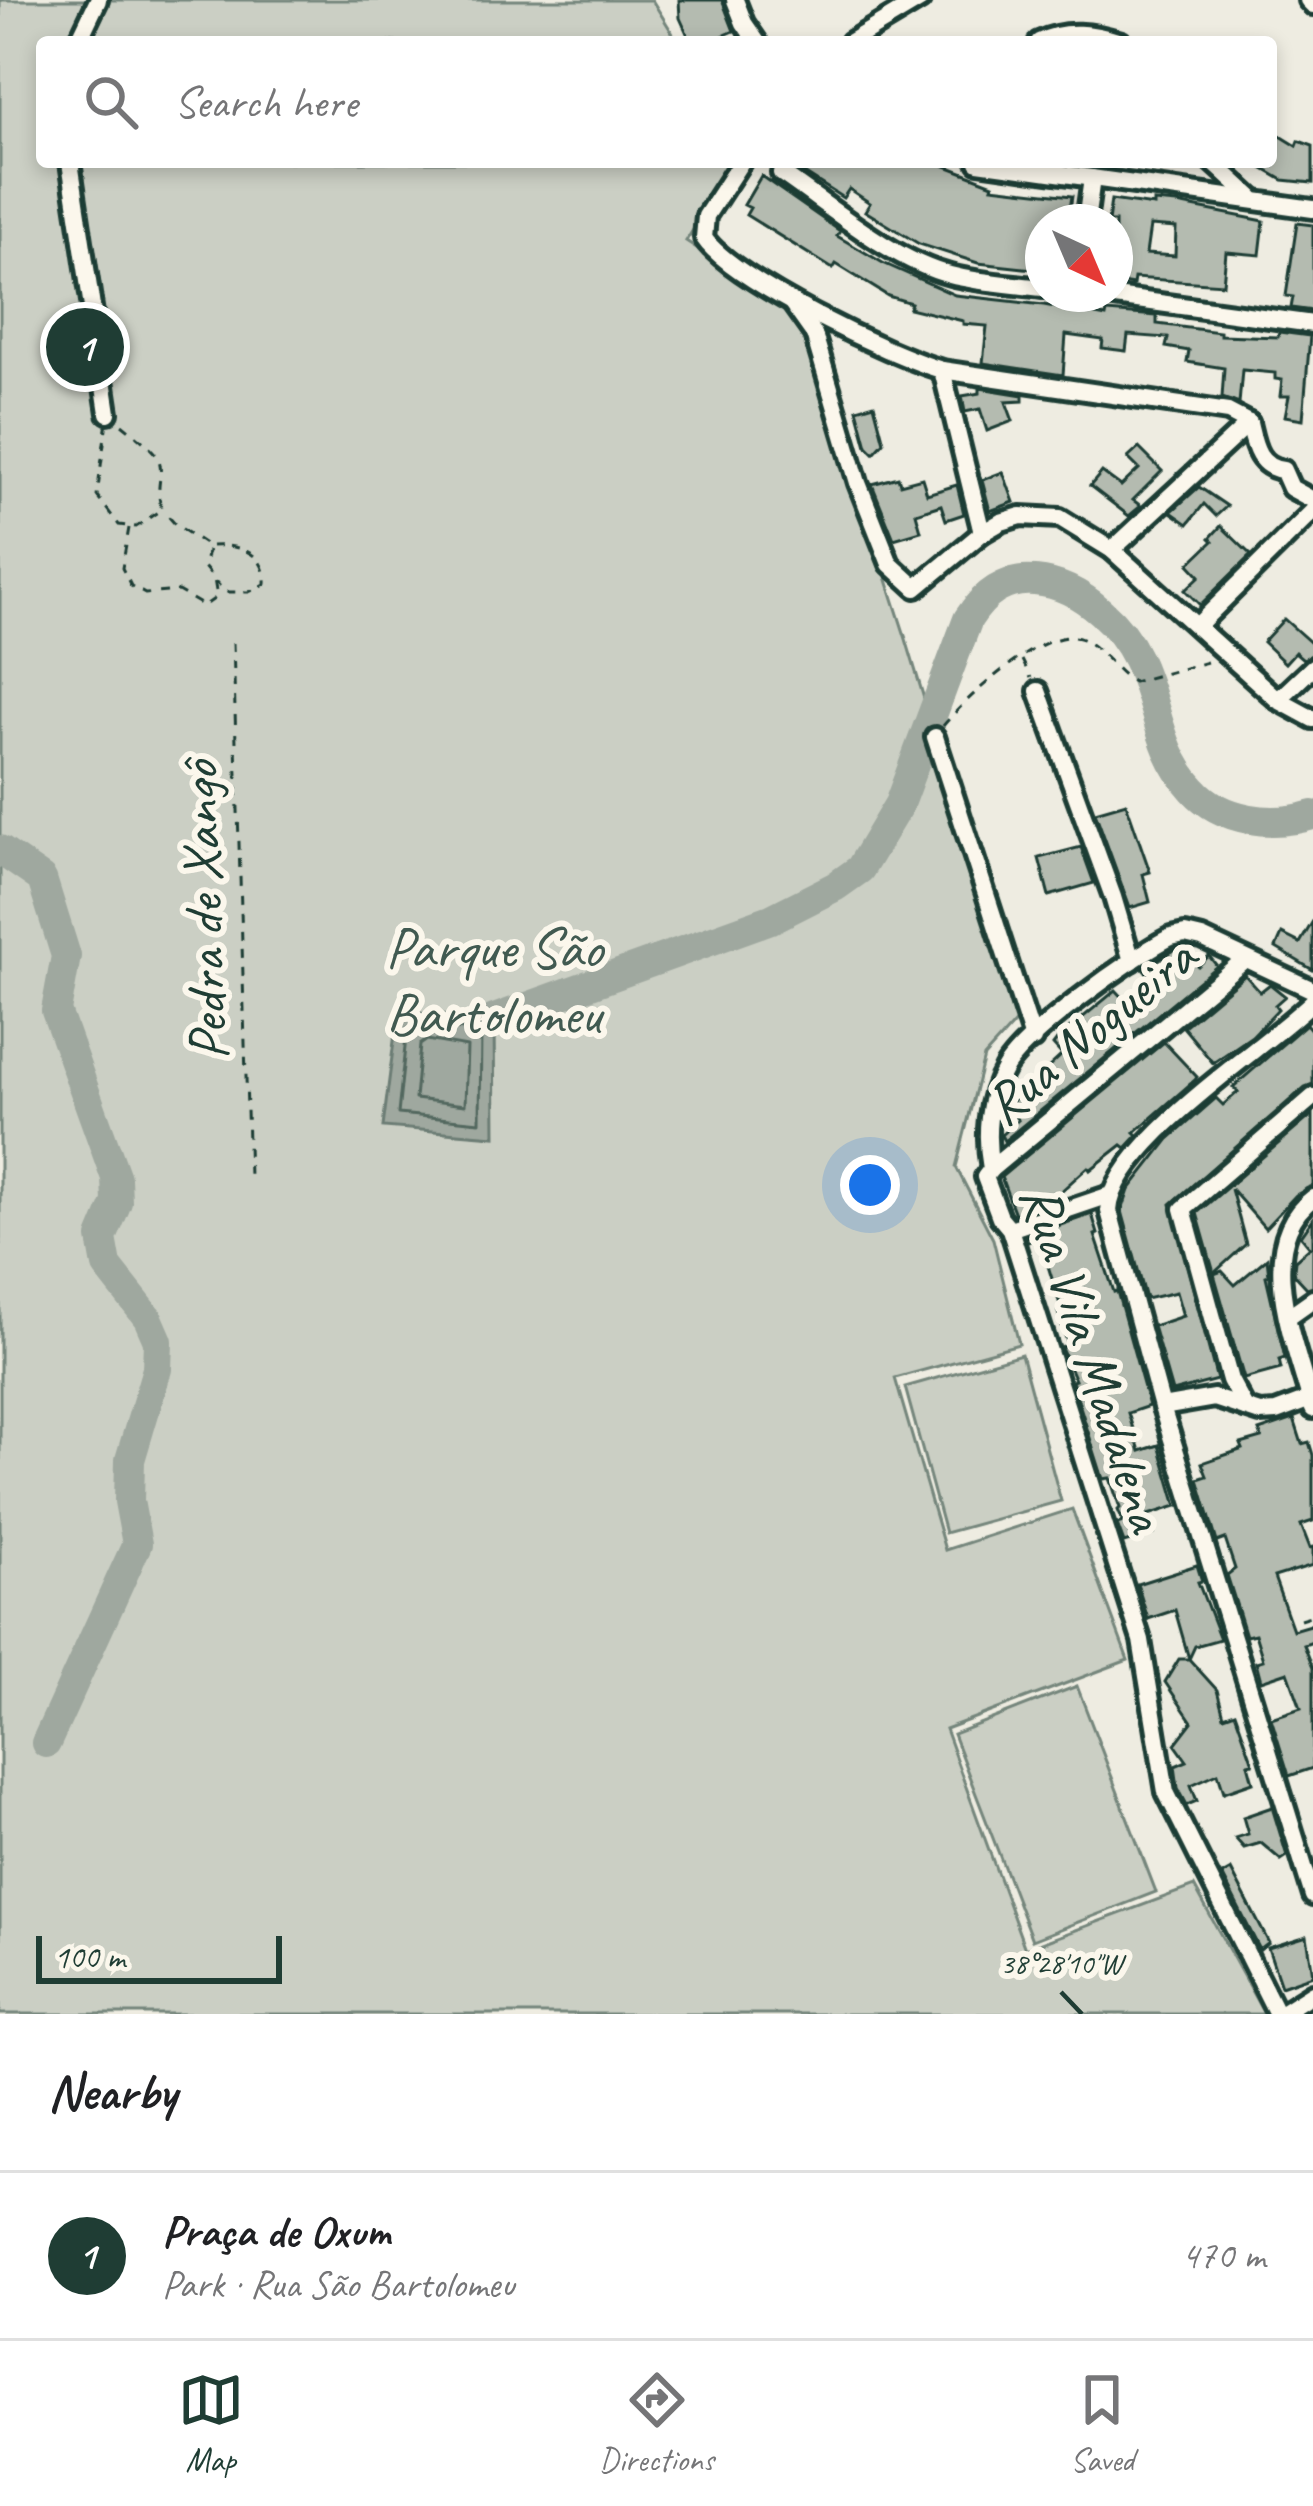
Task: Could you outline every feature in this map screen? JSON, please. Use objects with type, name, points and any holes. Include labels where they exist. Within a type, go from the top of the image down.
[{"type":"street","points":[[81,36],[98,0]]},
{"type":"street","points":[[735,0],[751,36]]},
{"type":"street","points":[[860,36],[920,0]]},
{"type":"street","points":[[1051,36],[1085,36]]},
{"type":"street","points":[[71,168],[108,413]]},
{"type":"street","points":[[737,168],[706,216],[704,238],[715,251],[792,303],[916,363],[942,370],[1228,412],[1250,423],[1264,464],[1283,470],[1291,488],[1313,500]]},
{"type":"street","points":[[1027,168],[1313,209]]},
{"type":"street","points":[[1219,168],[1254,200]]},
{"type":"street","points":[[781,173],[932,269],[1025,286]]},
{"type":"street","points":[[1089,204],[1093,178]]},
{"type":"street","points":[[1133,299],[1313,324]]},
{"type":"street","points":[[792,303],[814,334],[858,483],[890,564],[916,588],[982,533],[1021,516],[1045,514],[1078,526],[1112,550],[1279,700],[1313,719]]},
{"type":"street","points":[[942,370],[982,533]]},
{"type":"street","points":[[1112,550],[1250,423]]},
{"type":"street","points":[[1198,625],[1313,511]]},
{"type":"street","points":[[1279,700],[1313,667]]},
{"type":"street","points":[[1038,691],[1132,961]]},
{"type":"street","points":[[935,737],[1033,1039]]},
{"type":"street","name":"Rua Vila Madalena","points":[[1278,2014],[1166,1792],[1141,1640],[1010,1229],[985,1177],[991,1169],[986,1143],[998,1084],[1008,1063],[1132,961],[1171,937],[1202,938],[1313,990]]},
{"type":"street","name":"Rua Nogueira","points":[[991,1169],[1245,959]]},
{"type":"street","points":[[1313,1001],[1148,1141],[1123,1170],[1110,1196],[1112,1228],[1162,1408],[1313,1896]]},
{"type":"street","points":[[1245,1408],[1230,1380],[1183,1209],[1313,1097]]},
{"type":"street","points":[[1010,1229],[1110,1196]]},
{"type":"street","points":[[1162,1408],[1214,1398],[1276,1412],[1312,1402],[1279,1269],[1290,1219],[1313,1198]]},
{"type":"street","points":[[1289,1316],[1313,1299]]},
{"type":"street","points":[[1278,2014],[1313,1993]]},
{"type":"path","points":[[108,413],[158,457],[156,493],[175,524],[209,547],[240,548],[255,556],[266,574],[265,584],[259,590],[225,592],[204,567],[209,547]]},
{"type":"path","points":[[108,413],[97,496],[106,513],[129,528],[144,524],[162,509]]},
{"type":"path","points":[[129,528],[122,568],[138,592],[178,591],[204,606],[217,597],[214,579]]},
{"type":"path","points":[[935,737],[973,693],[1021,657],[1074,637],[1088,643],[1126,678],[1139,682],[1202,662],[1235,660]]},
{"type":"path","name":"Pedra de Xangô","points":[[233,643],[249,1177]]},
{"type":"path","points":[[1021,657],[1038,691]]},
{"type":"path","points":[[1300,1619],[1313,1615]]},
{"type":"green space","name":"Parque São Bartolomeu","points":[[0,0],[652,0],[674,36],[36,36],[36,168],[731,168],[686,241],[789,308],[807,331],[1020,1017],[984,1057],[956,1167],[993,1239],[1019,1344],[895,1378],[945,1550],[1072,1509],[1128,1660],[945,1729],[1025,1949],[1194,1886],[1264,2014],[0,2014]]},
{"type":"green space","points":[[1021,1354],[1061,1501],[945,1533],[905,1387]]},
{"type":"green space","points":[[1077,1686],[1156,1892],[1032,1940],[953,1734]]},
{"type":"water","points":[[398,1010],[494,1019],[495,1136],[383,1127]]},
{"type":"building","points":[[679,0],[722,0],[734,31],[723,36],[688,36]]},
{"type":"building","points":[[1277,134],[1297,146],[1299,141],[1313,146],[1313,183],[1283,180],[1262,168],[1277,168]]},
{"type":"building","points":[[796,168],[952,168],[992,187],[1072,196],[1071,204],[1025,204],[1025,268],[978,263],[919,244],[865,211],[870,203],[849,189],[843,198]]},
{"type":"building","points":[[761,176],[840,231],[837,236],[883,263],[955,295],[1025,303],[1025,312],[1157,316],[1157,324],[1220,335],[1278,337],[1279,332],[1310,336],[1303,419],[1285,416],[1289,396],[1280,396],[1282,380],[1275,379],[1275,373],[1242,370],[1239,404],[1222,398],[1224,368],[1187,362],[1189,351],[1166,347],[1168,338],[1128,335],[1126,351],[1102,348],[1103,340],[1066,335],[1063,375],[983,363],[987,326],[909,308],[911,303],[888,296],[836,264],[833,269],[746,215],[750,208],[744,205]]},
{"type":"building","points":[[1111,200],[1177,204],[1264,221],[1260,255],[1226,252],[1223,284],[1134,278],[1133,285],[1133,204],[1110,204]],"holes":[[[1150,226],[1176,228],[1175,256],[1146,254]]]},
{"type":"building","points":[[1297,223],[1313,225],[1313,311],[1291,308],[1293,297],[1286,296]]},
{"type":"building","points":[[980,388],[1023,395],[1023,401],[1006,402],[1013,421],[987,431],[980,409],[965,412],[962,396],[980,393]]},
{"type":"building","points":[[874,404],[884,442],[874,453],[867,446],[857,409]]},
{"type":"building","points":[[1139,448],[1162,471],[1133,500],[1141,506],[1129,516],[1090,486],[1102,472],[1121,486],[1139,469],[1128,458]]},
{"type":"building","points":[[1003,472],[1014,502],[990,511],[982,480]]},
{"type":"building","points":[[898,477],[900,484],[922,478],[927,494],[957,485],[964,514],[946,520],[941,505],[916,513],[921,531],[894,539],[872,484]]},
{"type":"building","points":[[1199,487],[1227,506],[1216,516],[1204,504],[1188,524],[1171,512]]},
{"type":"building","points":[[1221,526],[1251,555],[1200,605],[1185,590],[1200,576],[1189,564]]},
{"type":"building","points":[[1284,619],[1313,645],[1313,655],[1303,659],[1295,652],[1285,663],[1263,642]]},
{"type":"building","points":[[1126,803],[1150,872],[1143,874],[1150,902],[1130,908],[1095,812]]},
{"type":"building","points":[[1081,847],[1094,883],[1049,896],[1039,858]]},
{"type":"building","points":[[1313,921],[1313,970],[1276,948],[1282,934],[1300,943]]},
{"type":"building","points":[[1176,949],[1198,966],[1209,956],[1217,966],[1004,1141],[1001,1135],[1018,1120],[1007,1106],[1062,1055],[1053,1045],[1059,1037],[1116,990],[1129,1004],[1153,980],[1143,969]]},
{"type":"building","points":[[1245,975],[1260,992],[1270,984],[1285,996],[1252,1036],[1213,1063],[1183,1027]]},
{"type":"building","points":[[1306,1024],[1313,1032],[1313,1084],[1171,1204],[1217,1380],[1172,1392],[1153,1326],[1183,1316],[1176,1292],[1146,1299],[1122,1211],[1129,1190],[1169,1139],[1216,1098],[1223,1105],[1238,1092],[1233,1087]]},
{"type":"building","points":[[1164,1042],[1195,1080],[1135,1132],[1138,1135],[1126,1148],[1122,1145],[1090,1170],[1088,1167],[1049,1202],[1015,1214],[1001,1177]]},
{"type":"building","points":[[1313,1114],[1313,1186],[1296,1195],[1265,1228],[1231,1189],[1246,1244],[1214,1273],[1197,1213]]},
{"type":"building","points":[[1092,1214],[1149,1406],[1128,1413],[1140,1451],[1159,1445],[1177,1506],[1148,1515],[1154,1534],[1124,1543],[1117,1524],[1123,1522],[1120,1508],[1110,1478],[1103,1479],[1061,1348],[1068,1345],[1058,1312],[1062,1311],[1039,1237],[1028,1242],[1026,1237]]},
{"type":"building","points":[[1313,1219],[1313,1286],[1307,1288],[1294,1269],[1295,1260],[1310,1247],[1301,1236]]},
{"type":"building","points":[[1267,1258],[1266,1276],[1285,1358],[1279,1360],[1281,1369],[1244,1379],[1214,1274],[1222,1271],[1235,1285]]},
{"type":"building","points":[[1294,1419],[1302,1444],[1309,1442],[1313,1455],[1313,1521],[1301,1525],[1313,1547],[1313,1565],[1274,1577],[1293,1630],[1313,1624],[1313,1642],[1304,1645],[1313,1668],[1313,1768],[1289,1776],[1271,1718],[1301,1708],[1288,1672],[1261,1681],[1256,1662],[1263,1660],[1255,1634],[1246,1636],[1227,1575],[1235,1569],[1225,1539],[1217,1542],[1198,1479],[1207,1476],[1202,1463],[1243,1449],[1241,1444],[1262,1438],[1259,1431]]},
{"type":"building","points":[[1197,1565],[1202,1581],[1198,1582],[1220,1639],[1195,1646],[1189,1659],[1175,1610],[1148,1619],[1137,1584]]},
{"type":"building","points":[[1179,1659],[1189,1659],[1217,1690],[1224,1716],[1235,1712],[1253,1763],[1248,1764],[1253,1782],[1224,1792],[1218,1773],[1191,1785],[1197,1801],[1187,1805],[1178,1788],[1175,1766],[1187,1761],[1175,1744],[1192,1722],[1165,1682]]},
{"type":"building","points":[[1272,1807],[1287,1856],[1281,1860],[1261,1843],[1244,1848],[1235,1838],[1248,1834],[1243,1817]]},
{"type":"building","points":[[1231,1870],[1269,1943],[1260,1950],[1222,1875]]},
{"type":"building","points":[[1307,1936],[1313,1975],[1281,1986],[1268,1948]]},
{"type":"waterway","points":[[494,1019],[771,919],[860,869],[899,804],[968,619],[988,595],[1014,582],[1045,582],[1071,591],[1121,633],[1145,678],[1167,747],[1205,800],[1249,819],[1282,821],[1313,815]]},
{"type":"waterway","points":[[0,850],[42,879],[66,956],[56,1011],[116,1178],[117,1202],[102,1238],[107,1266],[148,1318],[158,1341],[157,1369],[130,1460],[129,1501],[137,1544],[46,1743]]},
{"type":"place","name":"Praça de Oxum","points":[[85,347]]}]
